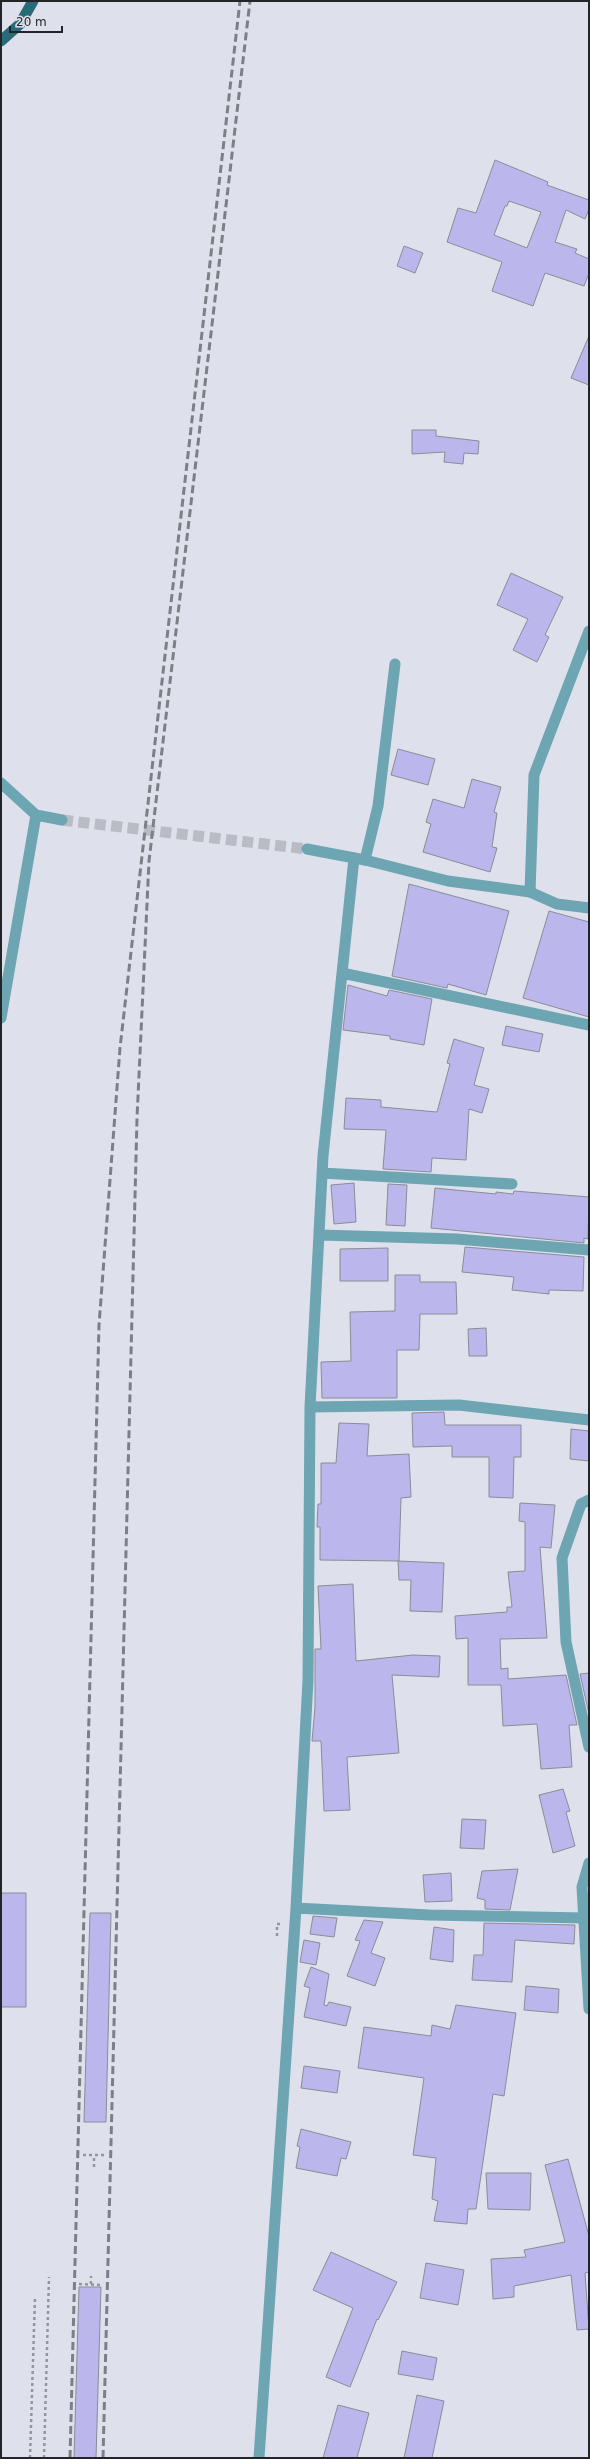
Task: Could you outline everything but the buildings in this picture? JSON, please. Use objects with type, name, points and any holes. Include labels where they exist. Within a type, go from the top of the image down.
[{"type":"main road","points":[[1,41],[20,24],[33,1]]},
{"type":"street","points":[[530,892],[534,775],[589,631]]},
{"type":"street","points":[[259,2458],[296,1908],[308,1680],[310,1407],[320,1236],[322,1173],[342,973],[359,859],[378,806],[395,664]]},
{"type":"street","points":[[1,783],[36,814],[62,820]]},
{"type":"street","points":[[1,1018],[36,814]]},
{"type":"street","points":[[307,849],[359,859],[448,881],[530,892],[557,904],[589,908]]},
{"type":"street","points":[[342,973],[589,1025]]},
{"type":"street","points":[[322,1173],[512,1184]]},
{"type":"street","points":[[320,1236],[457,1239],[589,1250]]},
{"type":"street","points":[[310,1407],[459,1405],[589,1420]]},
{"type":"street","points":[[589,1500],[581,1504],[562,1558],[566,1642],[589,1747]]},
{"type":"street","points":[[589,1863],[584,1918],[589,2009]]},
{"type":"street","points":[[296,1908],[429,1915],[584,1918]]},
{"type":"path","points":[[83,2155],[105,2156]]},
{"type":"path","points":[[94,2155],[94,2166]]},
{"type":"path","points":[[91,2276],[91,2284]]},
{"type":"path","points":[[44,2458],[49,2277]]},
{"type":"path","points":[[79,2284],[101,2285]]},
{"type":"path","points":[[30,2458],[36,2297]]},
{"type":"tunnel","points":[[62,820],[307,849]]},
{"type":"railway","points":[[70,2458],[99,1325],[120,1048],[240,1]]},
{"type":"railway","points":[[103,2458],[137,1118],[149,861],[250,1]]}]
